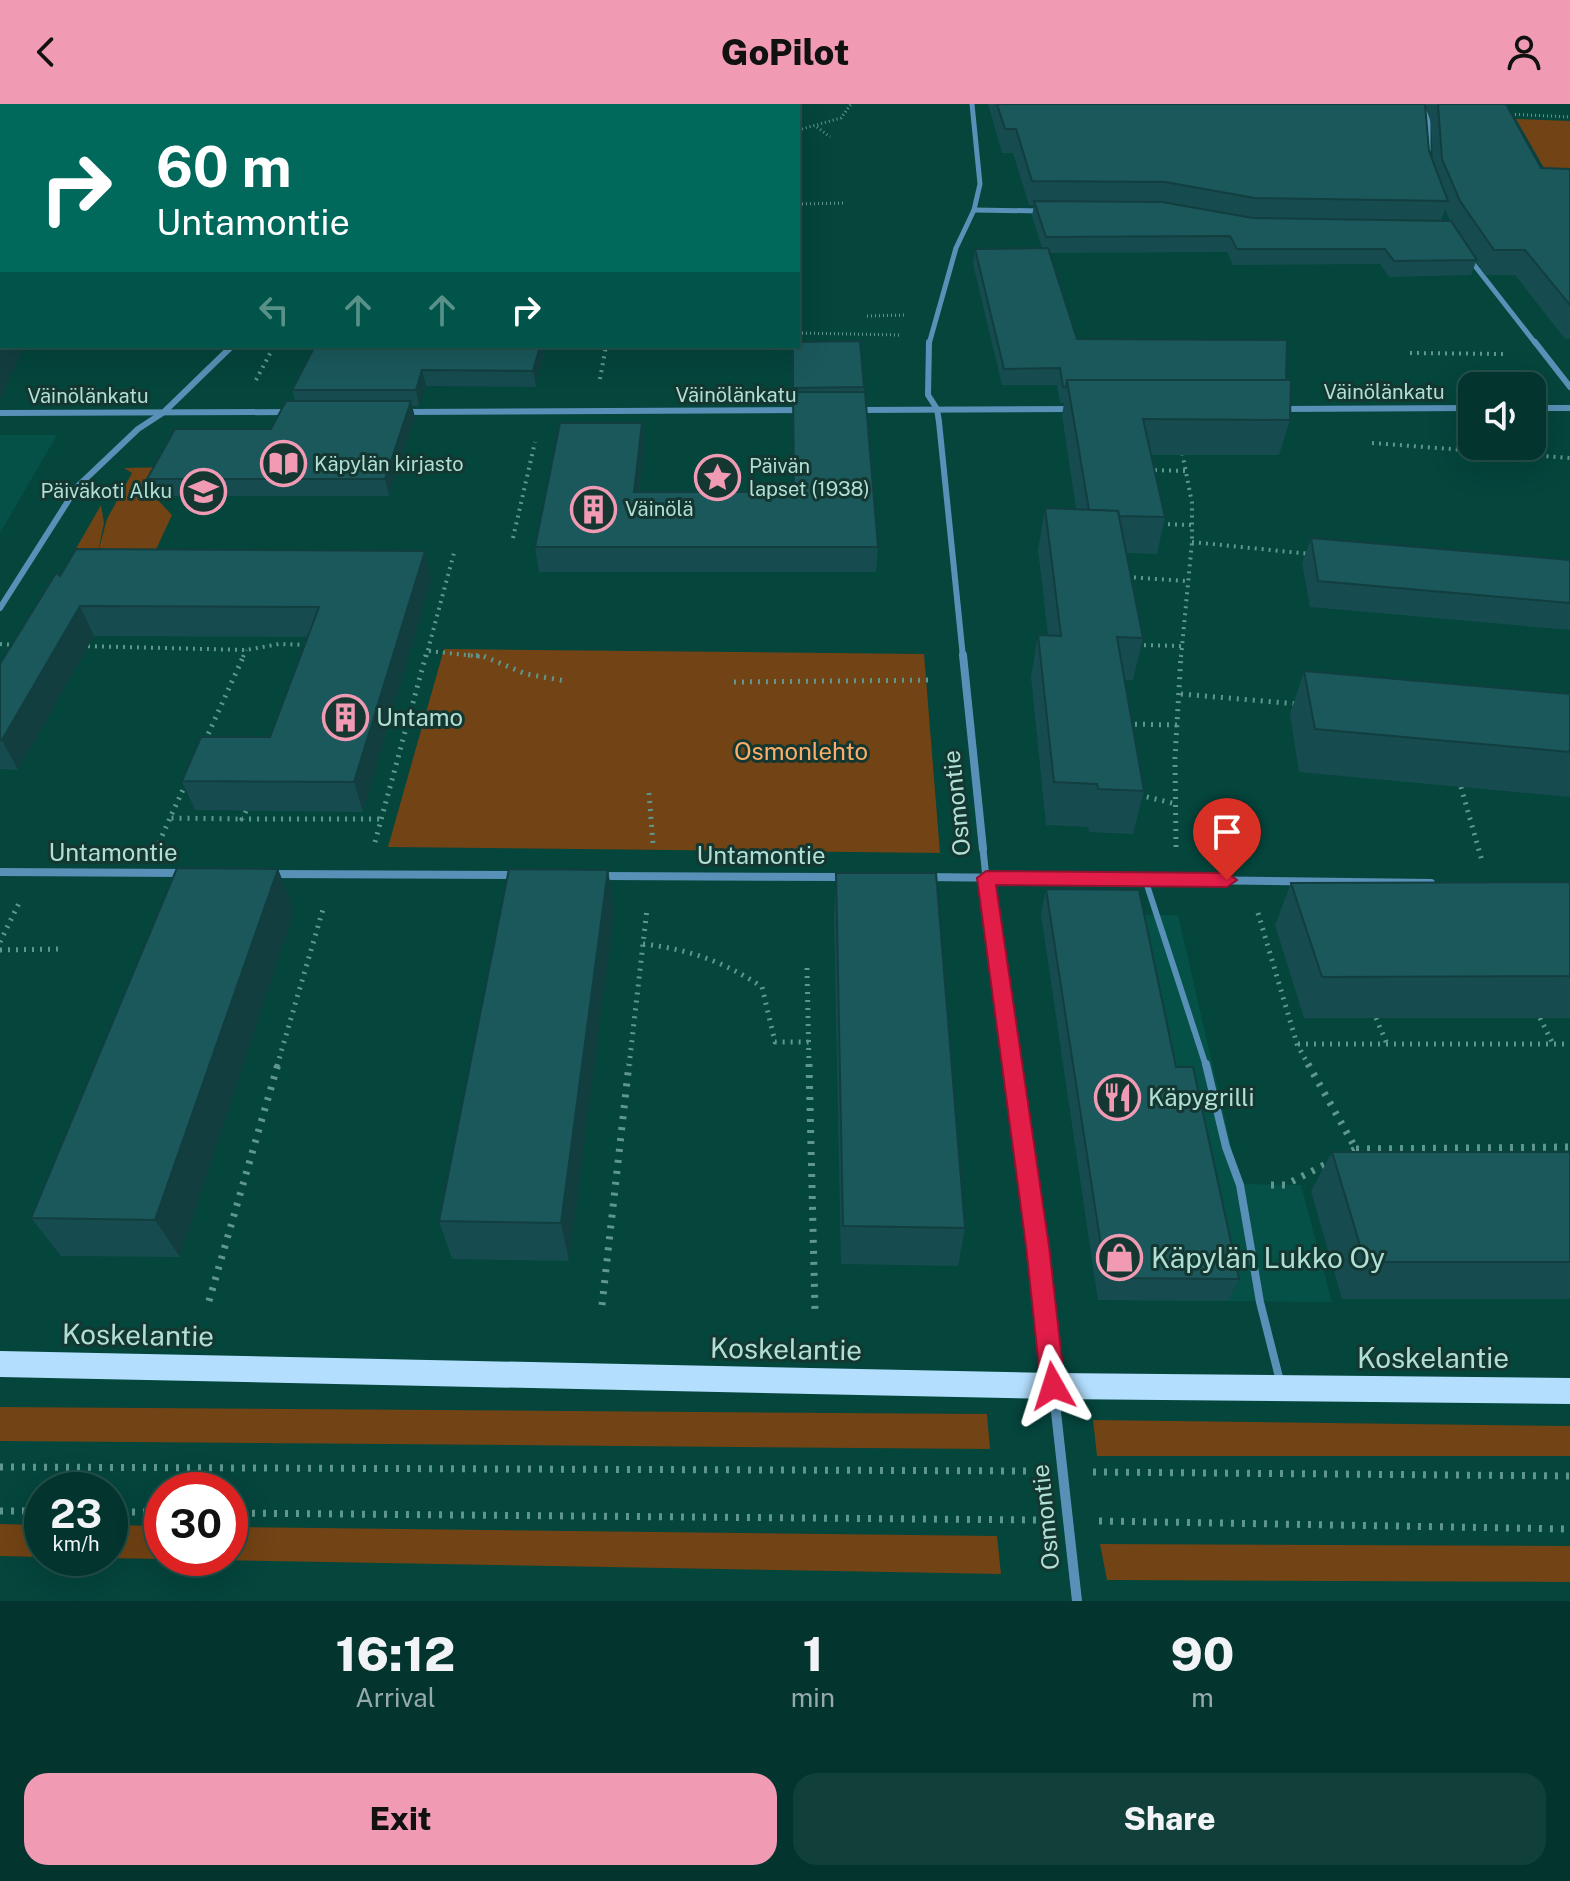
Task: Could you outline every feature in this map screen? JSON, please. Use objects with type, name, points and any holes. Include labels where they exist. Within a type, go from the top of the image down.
[{"type":"main road","name":"Koskelantie","points":[[0,1364],[1053,1386],[1570,1391]]},
{"type":"street","name":"Osmontie","points":[[972,104],[980,159],[980,184],[974,210],[956,248],[929,336],[928,395],[937,409],[986,878],[1039,1262],[1077,1601]]},
{"type":"street","points":[[1421,104],[1428,120],[1428,151]]},
{"type":"street","points":[[974,210],[1052,211]]},
{"type":"street","points":[[1466,254],[1570,387]]},
{"type":"street","points":[[0,608],[77,487],[138,429],[164,412],[230,348]]},
{"type":"street","name":"Väinölänkatu","points":[[1264,409],[1458,408]]},
{"type":"street","points":[[1546,408],[1570,408]]},
{"type":"street","points":[[843,410],[1077,409]]},
{"type":"street","name":"Väinölänkatu","points":[[395,412],[812,410]]},
{"type":"street","name":"Väinölänkatu","points":[[0,413],[297,412]]},
{"type":"street","name":"Untamontie","points":[[0,872],[192,873]]},
{"type":"street","points":[[256,874],[519,875]]},
{"type":"street","name":"Untamontie","points":[[596,876],[852,877]]},
{"type":"street","points":[[912,877],[1442,883]]},
{"type":"lane","points":[[1145,879],[1207,1068],[1226,1147],[1240,1185],[1260,1302],[1282,1389]]},
{"type":"path","points":[[800,130],[841,118],[851,104]]},
{"type":"path","points":[[1511,126],[1504,114],[1570,117]]},
{"type":"path","points":[[817,126],[830,137]]},
{"type":"path","points":[[800,204],[846,203]]},
{"type":"path","points":[[867,316],[915,315]]},
{"type":"path","points":[[800,333],[914,335]]},
{"type":"path","points":[[254,384],[273,348]]},
{"type":"path","points":[[597,392],[606,348]]},
{"type":"path","points":[[1410,353],[1543,352]]},
{"type":"path","points":[[513,538],[536,439]]},
{"type":"path","points":[[1178,441],[1187,471],[1192,525],[1174,788],[1175,859],[1180,880]]},
{"type":"path","points":[[1372,443],[1458,451]]},
{"type":"path","points":[[1546,457],[1570,458]]},
{"type":"path","points":[[1139,470],[1187,471]]},
{"type":"path","points":[[1151,524],[1192,525]]},
{"type":"path","points":[[1192,542],[1318,555]]},
{"type":"path","points":[[366,874],[455,549]]},
{"type":"path","points":[[1114,577],[1186,581]]},
{"type":"path","points":[[0,644],[18,645]]},
{"type":"path","points":[[74,645],[246,650],[279,644],[323,646]]},
{"type":"path","points":[[1127,645],[1184,646]]},
{"type":"path","points":[[202,747],[246,650]]},
{"type":"path","points":[[429,651],[483,656],[526,674],[566,681]]},
{"type":"path","points":[[734,682],[967,679]]},
{"type":"path","points":[[1181,694],[1306,705]]},
{"type":"path","points":[[1122,709],[1125,724],[1178,725]]},
{"type":"path","points":[[155,853],[190,774]]},
{"type":"path","points":[[1461,787],[1482,861]]},
{"type":"path","points":[[1126,792],[1176,804]]},
{"type":"path","points":[[649,793],[653,856]]},
{"type":"path","points":[[242,819],[246,811]]},
{"type":"path","points":[[170,818],[381,819]]},
{"type":"path","points":[[1251,881],[1297,1044],[1356,1149]]},
{"type":"path","points":[[209,1301],[326,898]]},
{"type":"path","points":[[602,1305],[648,900]]},
{"type":"path","points":[[643,944],[683,947],[733,966],[762,987],[775,1042],[809,1042]]},
{"type":"path","points":[[0,950],[58,949]]},
{"type":"path","points":[[807,968],[815,1311]]},
{"type":"path","points":[[1376,1018],[1387,1044]]},
{"type":"path","points":[[1540,1018],[1553,1044]]},
{"type":"path","points":[[1297,1044],[1570,1044]]},
{"type":"path","points":[[1515,1147],[1521,1158]]},
{"type":"path","points":[[1240,1185],[1285,1185],[1356,1149],[1570,1147]]},
{"type":"path","points":[[1401,1149],[1407,1159]]},
{"type":"path","points":[[0,1467],[1570,1476]]},
{"type":"path","points":[[0,1511],[24,1511]]},
{"type":"path","points":[[248,1513],[1570,1529]]},
{"type":"shaded area","points":[[0,435],[57,435],[0,533]]},
{"type":"shaded area","points":[[1041,914],[1178,915],[1240,1184],[1301,1185],[1332,1302],[1098,1300]]},
{"type":"green space","points":[[1516,119],[1570,121],[1570,183],[1552,182]]},
{"type":"green space","points":[[170,467],[154,496],[172,515],[153,556],[238,568],[66,566],[101,505],[104,523],[97,556],[107,519],[132,473],[124,468]]},
{"type":"green space","name":"Osmonlehto","points":[[444,649],[924,654],[940,853],[388,847]]},
{"type":"green space","points":[[0,1407],[987,1414],[990,1449],[0,1441]]},
{"type":"green space","points":[[1093,1420],[1570,1426],[1570,1456],[1097,1456]]},
{"type":"green space","points":[[0,1524],[24,1525],[24,1557],[0,1556]]},
{"type":"green space","points":[[128,1525],[144,1526],[144,1559],[128,1558]]},
{"type":"green space","points":[[248,1527],[997,1536],[1001,1574],[248,1561]]},
{"type":"green space","points":[[1100,1544],[1570,1546],[1570,1582],[1107,1580]]},
{"type":"building","points":[[997,104],[1425,104],[1429,151],[1448,201],[1255,198],[1165,182],[1032,181],[1016,129],[1005,129]]},
{"type":"building","points":[[1438,104],[1506,104],[1541,168],[1570,169],[1570,305],[1525,250],[1494,250],[1460,201],[1442,159]]},
{"type":"building","points":[[1034,201],[1162,202],[1253,218],[1451,221],[1477,260],[1394,261],[1385,249],[1237,249],[1230,236],[1046,237]]},
{"type":"building","points":[[1048,248],[1077,339],[1287,340],[1286,380],[1067,380],[1066,387],[1063,387],[1060,368],[1004,369],[975,249]]},
{"type":"building","points":[[860,341],[864,387],[793,388],[793,348],[800,348],[800,342]]},
{"type":"building","points":[[314,348],[539,348],[533,371],[422,370],[416,390],[292,390]]},
{"type":"building","points":[[1067,380],[1291,380],[1290,420],[1143,419],[1165,517],[1119,516],[1118,511],[1089,510]]},
{"type":"building","name":"Väinölä","points":[[793,392],[865,392],[878,547],[535,547],[560,423],[642,423],[634,492],[794,492]]},
{"type":"building","points":[[286,401],[411,401],[385,479],[147,479],[175,429],[271,429]]},
{"type":"building","points":[[1045,508],[1118,511],[1143,638],[1117,637],[1144,791],[1098,789],[1097,784],[1054,782],[1038,635],[1061,636]]},
{"type":"building","points":[[1311,538],[1570,560],[1570,603],[1318,581]]},
{"type":"building","points":[[76,549],[425,551],[354,782],[182,781],[201,737],[270,737],[319,607],[80,606],[0,740],[0,664],[56,573],[60,576]]},
{"type":"building","points":[[1304,671],[1570,694],[1570,752],[1315,729]]},
{"type":"building","points":[[177,868],[278,869],[155,1220],[31,1218]]},
{"type":"building","points":[[509,869],[608,870],[561,1223],[439,1221]]},
{"type":"building","points":[[836,873],[936,873],[965,1228],[843,1226]]},
{"type":"building","points":[[1570,882],[1570,976],[1322,977],[1291,883]]},
{"type":"building","points":[[1046,889],[1139,890],[1176,1067],[1193,1067],[1239,1279],[1106,1278]]},
{"type":"building","points":[[1332,1152],[1570,1152],[1570,1262],[1365,1262]]},
{"type":"place","name":"Käpylän kirjasto","points":[[283,464]]},
{"type":"place","name":"Päivän lapset (1938)","points":[[718,478]]},
{"type":"place","name":"Päiväkoti Alku","points":[[203,491]]},
{"type":"place","name":"Väinölä","points":[[594,509]]},
{"type":"place","name":"Untamo","points":[[345,718]]},
{"type":"place","name":"Käpygrilli","points":[[1117,1098]]},
{"type":"place","name":"Käpylän Lukko Oy","points":[[1120,1258]]},
{"type":"route","points":[[1053,1386],[1037,1246],[986,878],[1227,880]]}]
